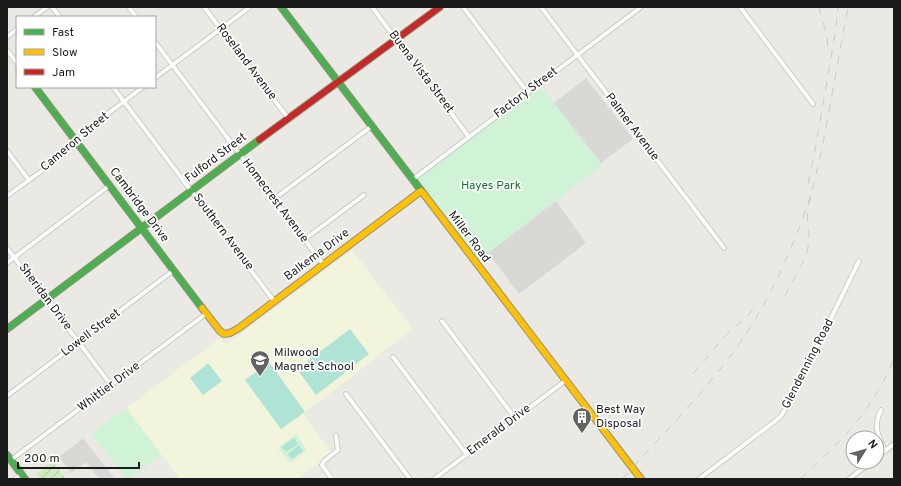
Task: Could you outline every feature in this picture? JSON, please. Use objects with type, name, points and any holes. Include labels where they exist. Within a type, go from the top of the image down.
[{"type":"street","points":[[35,16],[47,7]]},
{"type":"street","points":[[52,7],[59,16]]},
{"type":"street","points":[[129,7],[135,16]]},
{"type":"street","name":"Roseland Avenue","points":[[204,7],[288,118]]},
{"type":"street","points":[[156,77],[250,7]]},
{"type":"street","name":"Miller Road","points":[[281,7],[641,479]]},
{"type":"street","name":"Buena Vista Street","points":[[372,7],[469,137]]},
{"type":"street","name":"Fulford Street","points":[[7,329],[288,118],[440,7]]},
{"type":"street","points":[[463,7],[528,92]]},
{"type":"street","name":"Palmer Avenue","points":[[541,7],[724,248]]},
{"type":"street","name":"Factory Street","points":[[412,180],[641,7]]},
{"type":"street","points":[[740,7],[813,104]]},
{"type":"street","points":[[7,37],[16,30]]},
{"type":"street","name":"Homecrest Avenue","points":[[156,43],[323,264]]},
{"type":"street","points":[[7,50],[16,62]]},
{"type":"street","name":"Cambridge Drive","points":[[36,88],[220,331],[226,335]]},
{"type":"street","name":"Southern Avenue","points":[[114,88],[274,300]]},
{"type":"street","name":"Cameron Street","points":[[7,196],[57,160],[97,122],[141,88]]},
{"type":"street","points":[[274,199],[372,126]]},
{"type":"street","points":[[7,151],[28,180]]},
{"type":"street","points":[[7,263],[110,185]]},
{"type":"street","name":"Balkema Drive","points":[[226,335],[238,328],[421,191]]},
{"type":"street","points":[[305,239],[364,195]]},
{"type":"street","name":"Sheridan Drive","points":[[7,248],[111,386]]},
{"type":"street","name":"Glendenning Road","points":[[699,479],[774,422],[784,412],[859,261]]},
{"type":"street","name":"Lowell Street","points":[[7,396],[174,270]]},
{"type":"street","name":"Whittier Drive","points":[[9,458],[111,386],[207,313]]},
{"type":"street","points":[[442,322],[515,418]]},
{"type":"street","points":[[393,357],[467,455]]},
{"type":"street","name":"Emerald Drive","points":[[434,479],[565,381]]},
{"type":"street","points":[[346,394],[410,479]]},
{"type":"street","points":[[878,430],[876,422],[881,410]]},
{"type":"street","points":[[332,479],[322,465],[324,461],[338,450],[336,436]]},
{"type":"street","points":[[885,451],[894,444]]},
{"type":"street","points":[[9,458],[23,477],[15,479]]},
{"type":"street","points":[[849,479],[861,470]]},
{"type":"shaded area","points":[[586,78],[633,139],[601,163],[554,103]]},
{"type":"shaded area","points":[[556,201],[586,243],[519,294],[488,253]]},
{"type":"shaded area","name":"Milwood Magnet School","points":[[352,250],[413,329],[303,414],[332,453],[297,479],[180,479],[126,408],[220,338],[226,345]]},
{"type":"shaded area","points":[[350,329],[369,354],[316,395],[297,369]]},
{"type":"shaded area","points":[[269,362],[305,412],[281,429],[245,380]]},
{"type":"shaded area","points":[[208,363],[222,381],[203,395],[190,378]]},
{"type":"shaded area","points":[[83,438],[115,479],[99,479],[86,462],[71,473],[59,457]]},
{"type":"shaded area","points":[[294,438],[298,444],[286,452],[282,447]]},
{"type":"shaded area","points":[[299,445],[303,451],[292,459],[288,454]]},
{"type":"green space","name":"Hayes Park","points":[[539,84],[602,165],[476,263],[412,180]]},
{"type":"green space","points":[[126,408],[161,455],[129,479],[126,479],[91,433]]},
{"type":"green space","points":[[296,434],[307,450],[290,463],[278,448]]},
{"type":"green space","points":[[52,461],[66,479],[40,479],[36,474]]},
{"type":"railway","points":[[819,7],[827,36],[828,54]]},
{"type":"railway","points":[[808,184],[836,29],[838,7]]},
{"type":"railway","points":[[785,296],[803,263],[808,248],[808,207],[822,149],[848,7]]},
{"type":"railway","points":[[622,479],[701,392],[744,337],[755,320],[782,268],[811,195]]},
{"type":"railway","points":[[693,374],[724,337],[759,303]]},
{"type":"railway","points":[[800,479],[829,452],[866,410],[885,378],[894,359]]},
{"type":"traffic: fast","points":[[281,7],[423,193]]},
{"type":"traffic: fast","points":[[36,88],[202,308]]},
{"type":"traffic: fast","points":[[7,329],[259,140]]},
{"type":"traffic: fast","points":[[7,455],[25,479]]},
{"type":"traffic: slow","points":[[202,308],[220,331],[224,334],[230,333],[239,328],[421,191]]},
{"type":"traffic: slow","points":[[423,193],[641,479]]},
{"type":"traffic: jam","points":[[259,140],[440,7]]},
{"type":"place","name":"Milwood Magnet School","points":[[260,377]]},
{"type":"place","name":"Best Way Disposal","points":[[582,434]]}]
